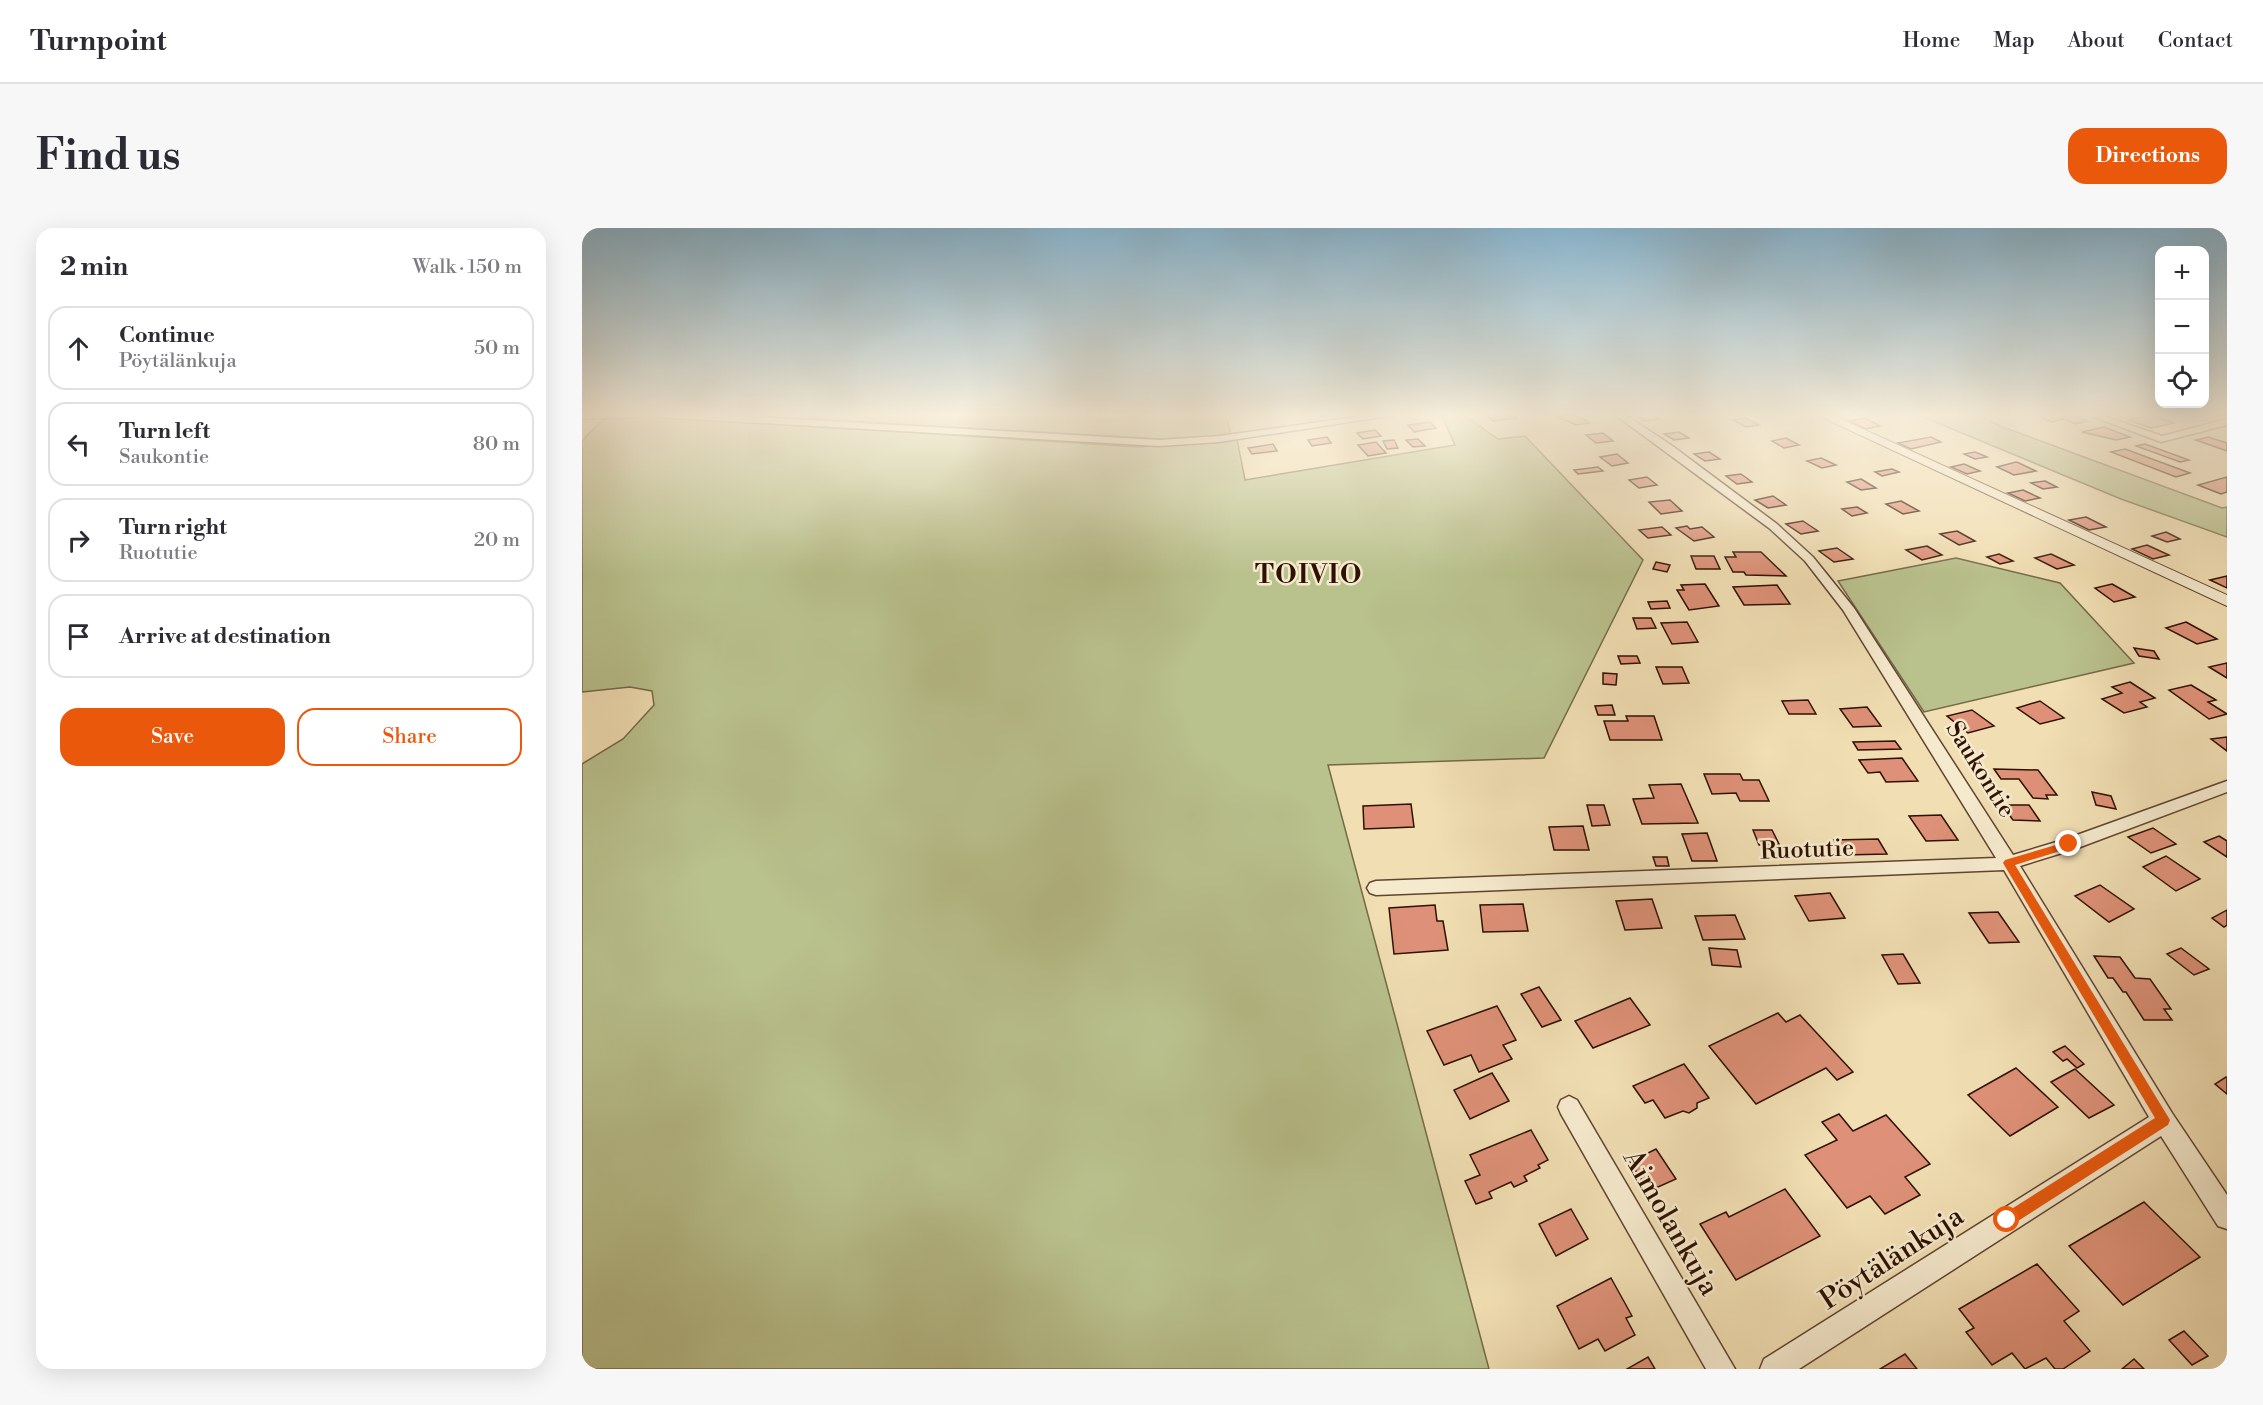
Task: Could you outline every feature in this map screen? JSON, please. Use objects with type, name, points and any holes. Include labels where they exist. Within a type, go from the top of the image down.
[{"type":"street","name":"Saukontie","points":[[1695,467],[1773,526],[1809,559],[1848,608],[2009,863],[2163,1120],[2227,1217]]},
{"type":"street","points":[[1937,467],[2227,601]]},
{"type":"street","name":"Ruotutie","points":[[1376,888],[1962,867],[2009,863],[2082,840],[2227,786]]},
{"type":"street","name":"Aimolankuja","points":[[1569,1107],[1721,1369]]},
{"type":"street","name":"Pöytälänkuja","points":[[1774,1369],[2163,1120]]},
{"type":"green space","points":[[582,467],[1243,467],[1245,480],[1322,467],[1555,467],[1643,560],[1544,758],[1328,765],[1489,1369],[582,1369],[582,764],[623,739],[654,705],[652,691],[630,687],[582,692]]},
{"type":"green space","points":[[2044,467],[2112,467],[2222,508],[2227,507],[2227,537],[2121,499]]},
{"type":"green space","points":[[1956,558],[2060,583],[2134,663],[1924,712],[1838,581]]},
{"type":"building","points":[[1598,467],[1603,471],[1578,474],[1574,470]]},
{"type":"building","points":[[1952,467],[1971,467],[1980,471],[1967,474]]},
{"type":"building","points":[[1998,467],[2028,467],[2036,471],[2014,475]]},
{"type":"building","points":[[2151,467],[2174,467],[2190,473],[2176,477]]},
{"type":"building","points":[[1892,469],[1899,472],[1882,476],[1875,472]]},
{"type":"building","points":[[1741,474],[1752,482],[1737,484],[1726,476]]},
{"type":"building","points":[[1647,477],[1657,485],[1639,488],[1629,480]]},
{"type":"building","points":[[2227,477],[2227,492],[2221,494],[2198,485]]},
{"type":"building","points":[[1861,479],[1876,488],[1861,490],[1847,482]]},
{"type":"building","points":[[2045,481],[2057,487],[2043,489],[2031,483]]},
{"type":"building","points":[[2023,490],[2040,498],[2025,501],[2008,493]]},
{"type":"building","points":[[1773,496],[1786,505],[1768,508],[1755,500]]},
{"type":"building","points":[[1670,500],[1682,511],[1661,514],[1649,502]]},
{"type":"building","points":[[1901,501],[1919,511],[1903,514],[1886,504]]},
{"type":"building","points":[[1857,507],[1867,513],[1852,516],[1842,509]]},
{"type":"building","points":[[2086,517],[2106,527],[2089,530],[2069,520]]},
{"type":"building","points":[[1803,521],[1818,531],[1801,534],[1786,524]]},
{"type":"building","points":[[1687,526],[1690,529],[1702,527],[1714,537],[1694,541],[1676,528]]},
{"type":"building","points":[[1662,527],[1671,535],[1648,538],[1639,530]]},
{"type":"building","points":[[1957,531],[1975,541],[1959,545],[1940,534]]},
{"type":"building","points":[[2166,532],[2180,539],[2167,542],[2152,536]]},
{"type":"building","points":[[2147,545],[2169,555],[2153,559],[2132,549]]},
{"type":"building","points":[[1927,546],[1942,555],[1922,560],[1906,550]]},
{"type":"building","points":[[1837,548],[1853,559],[1834,562],[1819,551]]},
{"type":"building","points":[[1733,552],[1761,552],[1786,576],[1746,575],[1744,572],[1733,572],[1725,557],[1736,557]]},
{"type":"building","points":[[1999,554],[2013,561],[2000,564],[1987,557]]},
{"type":"building","points":[[2051,554],[2074,565],[2057,569],[2035,558]]},
{"type":"building","points":[[1691,556],[1714,556],[1720,569],[1696,569]]},
{"type":"building","points":[[1656,562],[1670,565],[1667,572],[1653,569]]},
{"type":"building","points":[[2227,576],[2227,588],[2210,580]]},
{"type":"building","points":[[1705,584],[1719,606],[1689,610],[1677,590],[1684,590],[1681,585]]},
{"type":"building","points":[[2112,584],[2135,597],[2114,602],[2095,588]]},
{"type":"building","points":[[1777,585],[1790,604],[1744,605],[1733,587]]},
{"type":"building","points":[[1667,601],[1670,608],[1651,609],[1648,602]]},
{"type":"building","points":[[1633,618],[1651,618],[1656,628],[1637,629]]},
{"type":"building","points":[[1687,622],[1698,642],[1672,644],[1661,623]]},
{"type":"building","points":[[2186,622],[2217,639],[2197,644],[2166,628]]},
{"type":"building","points":[[2134,648],[2154,651],[2159,659],[2139,656]]},
{"type":"building","points":[[1618,656],[1637,656],[1640,663],[1621,664]]},
{"type":"building","points":[[2227,663],[2227,678],[2209,667]]},
{"type":"building","points":[[1656,667],[1682,667],[1689,683],[1663,684]]},
{"type":"building","points":[[1603,673],[1617,674],[1616,685],[1603,684]]},
{"type":"building","points":[[2130,682],[2155,698],[2140,702],[2147,707],[2124,713],[2102,699],[2122,693],[2112,687]]},
{"type":"building","points":[[2191,685],[2216,700],[2208,702],[2227,714],[2209,719],[2169,690]]},
{"type":"building","points":[[1808,700],[1816,714],[1789,714],[1782,701]]},
{"type":"building","points":[[2040,701],[2064,718],[2040,724],[2017,708]]},
{"type":"building","points":[[1612,705],[1615,715],[1598,715],[1595,706]]},
{"type":"building","points":[[1867,707],[1881,726],[1853,727],[1840,709]]},
{"type":"building","points":[[1972,710],[1994,726],[1968,733],[1947,716]]},
{"type":"building","points":[[1626,716],[1654,716],[1662,740],[1610,740],[1604,721],[1628,721]]},
{"type":"building","points":[[2227,737],[2227,751],[2211,739]]},
{"type":"building","points":[[1895,741],[1901,749],[1858,750],[1853,742]]},
{"type":"building","points":[[1902,758],[1918,781],[1886,782],[1880,772],[1868,773],[1859,760]]},
{"type":"building","points":[[1994,769],[2038,770],[2057,795],[2046,795],[2048,799],[2033,798],[2019,779],[2001,779]]},
{"type":"building","points":[[1704,774],[1740,774],[1743,780],[1759,780],[1769,801],[1740,801],[1736,793],[1712,794]]},
{"type":"building","points":[[1681,784],[1698,823],[1642,824],[1633,799],[1654,798],[1649,785]]},
{"type":"building","points":[[2092,792],[2111,796],[2116,809],[2096,805]]},
{"type":"building","points":[[1411,804],[1414,827],[1364,829],[1363,806]]},
{"type":"building","points":[[1587,805],[1604,805],[1610,825],[1592,826]]},
{"type":"building","points":[[2002,805],[2029,805],[2040,821],[2013,820]]},
{"type":"building","points":[[1941,815],[1958,840],[1926,841],[1909,816]]},
{"type":"building","points":[[1583,826],[1589,850],[1554,850],[1549,827]]},
{"type":"building","points":[[2153,828],[2176,844],[2151,853],[2128,837]]},
{"type":"building","points":[[1753,830],[1772,830],[1779,844],[1759,845]]},
{"type":"building","points":[[1707,833],[1717,861],[1692,861],[1682,834]]},
{"type":"building","points":[[2219,836],[2227,841],[2227,857],[2204,842]]},
{"type":"building","points":[[1878,839],[1887,854],[1843,855],[1834,840]]},
{"type":"building","points":[[2166,856],[2200,879],[2176,891],[2143,867]]},
{"type":"building","points":[[1653,857],[1667,857],[1669,866],[1656,866]]},
{"type":"building","points":[[2100,885],[2134,909],[2109,922],[2075,896]]},
{"type":"building","points":[[1830,893],[1845,918],[1809,921],[1795,896]]},
{"type":"building","points":[[1652,899],[1662,928],[1625,930],[1616,901]]},
{"type":"building","points":[[1523,904],[1528,931],[1483,932],[1480,905]]},
{"type":"building","points":[[1435,905],[1437,921],[1443,921],[1448,950],[1394,954],[1389,908]]},
{"type":"building","points":[[2227,910],[2227,925],[2224,927],[2212,918]]},
{"type":"building","points":[[1998,912],[2019,942],[1989,943],[1969,913]]},
{"type":"building","points":[[1735,915],[1745,939],[1703,940],[1695,916]]},
{"type":"building","points":[[1709,948],[1737,950],[1741,967],[1712,965]]},
{"type":"building","points":[[2181,948],[2209,969],[2194,975],[2167,954]]},
{"type":"building","points":[[1903,954],[1920,983],[1898,984],[1882,955]]},
{"type":"building","points":[[2094,956],[2120,957],[2135,978],[2150,979],[2171,1009],[2164,1009],[2172,1020],[2144,1020],[2126,992],[2123,992],[2113,978],[2108,978]]},
{"type":"building","points":[[1539,987],[1561,1020],[1542,1027],[1521,994]]},
{"type":"building","points":[[1630,998],[1650,1025],[1593,1048],[1575,1021]]},
{"type":"building","points":[[1497,1006],[1516,1040],[1503,1045],[1512,1059],[1479,1072],[1471,1055],[1444,1065],[1427,1031]]},
{"type":"building","points":[[1778,1013],[1786,1022],[1800,1015],[1853,1072],[1837,1080],[1826,1068],[1756,1104],[1709,1046]]},
{"type":"building","points":[[2065,1046],[2084,1064],[2077,1068],[2067,1059],[2063,1061],[2053,1052]]},
{"type":"building","points":[[1684,1064],[1709,1098],[1697,1103],[1697,1108],[1689,1113],[1683,1111],[1665,1118],[1653,1100],[1645,1103],[1633,1086]]},
{"type":"building","points":[[2016,1068],[2058,1107],[2010,1136],[1968,1095]]},
{"type":"building","points":[[2075,1069],[2114,1105],[2089,1118],[2051,1082]]},
{"type":"building","points":[[1492,1073],[1509,1101],[1470,1119],[1454,1090]]},
{"type":"building","points":[[2227,1078],[2227,1094],[2215,1084]]},
{"type":"building","points":[[1839,1114],[1853,1131],[1886,1115],[1930,1164],[1905,1177],[1920,1195],[1885,1214],[1870,1196],[1847,1208],[1805,1155],[1837,1140],[1822,1122]]},
{"type":"building","points":[[1531,1130],[1548,1160],[1538,1165],[1540,1168],[1524,1176],[1527,1181],[1514,1187],[1511,1182],[1489,1192],[1492,1198],[1476,1204],[1465,1181],[1480,1175],[1470,1155]]},
{"type":"building","points":[[1656,1149],[1676,1179],[1649,1191],[1630,1162]]},
{"type":"building","points":[[1785,1189],[1820,1236],[1736,1280],[1700,1224],[1726,1212],[1729,1217]]},
{"type":"building","points":[[2144,1202],[2200,1257],[2123,1305],[2069,1246]]},
{"type":"building","points":[[1571,1209],[1588,1239],[1556,1256],[1539,1224]]},
{"type":"building","points":[[2037,1264],[2079,1311],[2064,1321],[2090,1351],[2063,1369],[2055,1369],[2046,1358],[2025,1369],[2012,1353],[1992,1365],[1966,1332],[1974,1328],[1959,1309]]},
{"type":"building","points":[[1611,1278],[1632,1316],[1626,1318],[1635,1335],[1605,1351],[1598,1339],[1579,1349],[1557,1306]]},
{"type":"building","points":[[2184,1331],[2208,1356],[2192,1365],[2169,1340]]},
{"type":"building","points":[[1905,1354],[1917,1369],[1880,1369]]},
{"type":"building","points":[[1648,1357],[1655,1369],[1627,1369]]},
{"type":"building","points":[[2134,1359],[2144,1369],[2122,1369]]},
{"type":"district","name":"TOIVIO","points":[[1309,574]]},
{"type":"route","points":[[2007,1220],[2163,1120],[2009,863],[2069,844]]}]
